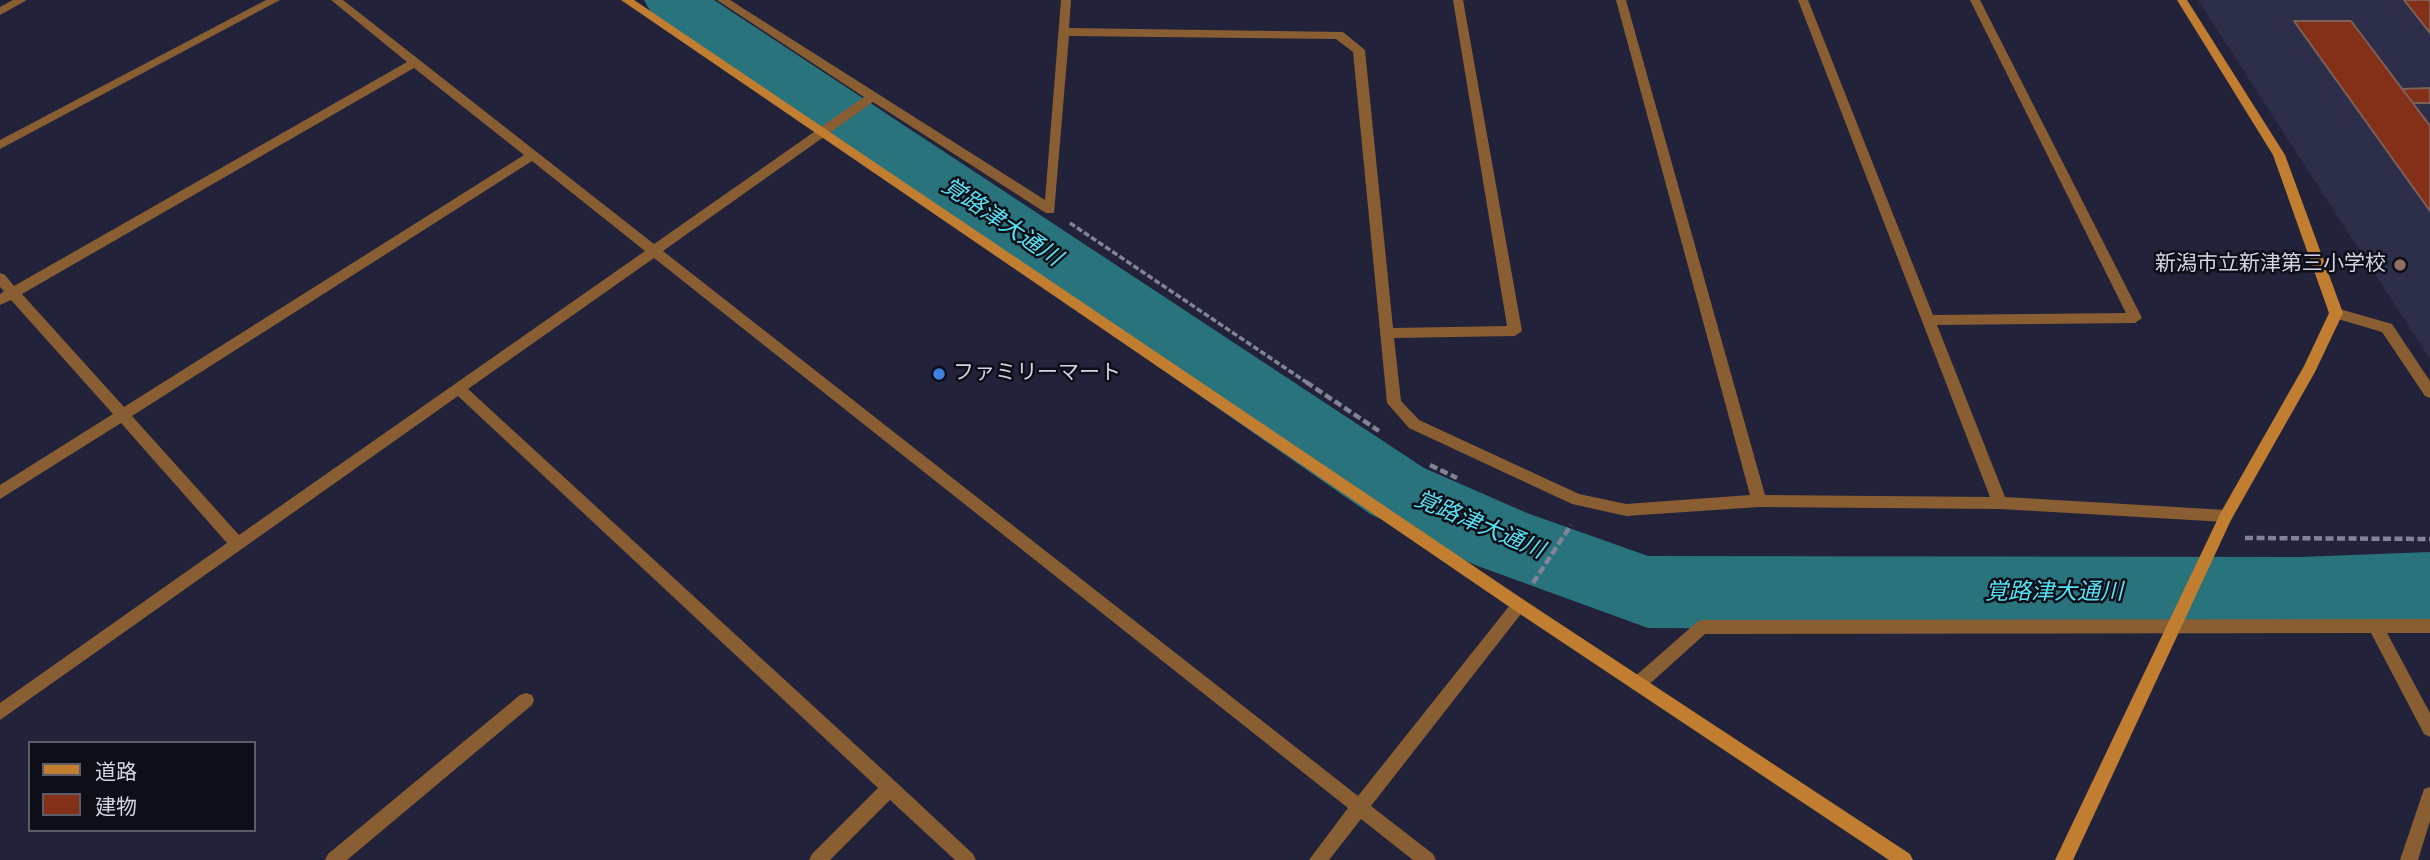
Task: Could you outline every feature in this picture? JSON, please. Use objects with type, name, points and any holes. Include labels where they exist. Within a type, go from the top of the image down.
[{"type":"street","points":[[0,11],[22,0]]},
{"type":"street","points":[[0,145],[275,0]]},
{"type":"street","points":[[336,0],[1427,860]]},
{"type":"street","points":[[626,0],[1519,605],[1904,860]]},
{"type":"street","points":[[722,0],[1050,209],[1066,0]]},
{"type":"street","points":[[1387,333],[1515,331],[1458,0]]},
{"type":"street","points":[[1621,0],[1759,502]]},
{"type":"street","points":[[1803,0],[2000,503]]},
{"type":"street","points":[[1929,320],[2135,318],[1975,0]]},
{"type":"street","points":[[2064,860],[2226,516],[2310,368],[2336,313],[2279,155],[2182,0]]},
{"type":"street","points":[[1064,32],[1339,35],[1359,50],[1394,402],[1415,424],[1577,500],[1626,510],[1759,502],[2000,503],[2226,516]]},
{"type":"street","points":[[0,300],[415,62]]},
{"type":"street","points":[[0,712],[872,97]]},
{"type":"street","points":[[0,493],[533,155]]},
{"type":"street","points":[[0,278],[238,545]]},
{"type":"street","points":[[2336,313],[2386,328],[2430,392]]},
{"type":"street","points":[[459,389],[967,860]]},
{"type":"street","points":[[1318,860],[1519,605]]},
{"type":"street","points":[[2375,626],[2430,729]]},
{"type":"street","points":[[1638,684],[1702,627],[2430,626]]},
{"type":"street","points":[[334,860],[526,700]]},
{"type":"street","points":[[818,860],[890,789]]},
{"type":"street","points":[[2410,860],[2430,795]]},
{"type":"path","points":[[1050,209],[1382,433]]},
{"type":"path","points":[[1428,464],[1464,480]]},
{"type":"path","points":[[1519,605],[1575,519]]},
{"type":"path","points":[[2216,538],[2430,539]]},
{"type":"shaded area","name":"新潟市立新津第三小学校","points":[[2198,0],[2430,0],[2430,359],[2309,172]]},
{"type":"building","points":[[2404,0],[2430,0],[2430,33]]},
{"type":"building","points":[[2294,21],[2351,21],[2430,126],[2430,211]]},
{"type":"building","points":[[2430,88],[2430,103],[2413,103],[2402,89]]},
{"type":"waterway","name":"覚路津大通川","points":[[673,0],[1397,491],[1503,540],[1648,592],[2090,591],[2300,594],[2430,588]]},
{"type":"place","name":"新潟市立新津第三小学校","points":[[2400,265]]},
{"type":"place","name":"ファミリーマート","points":[[939,374]]}]
